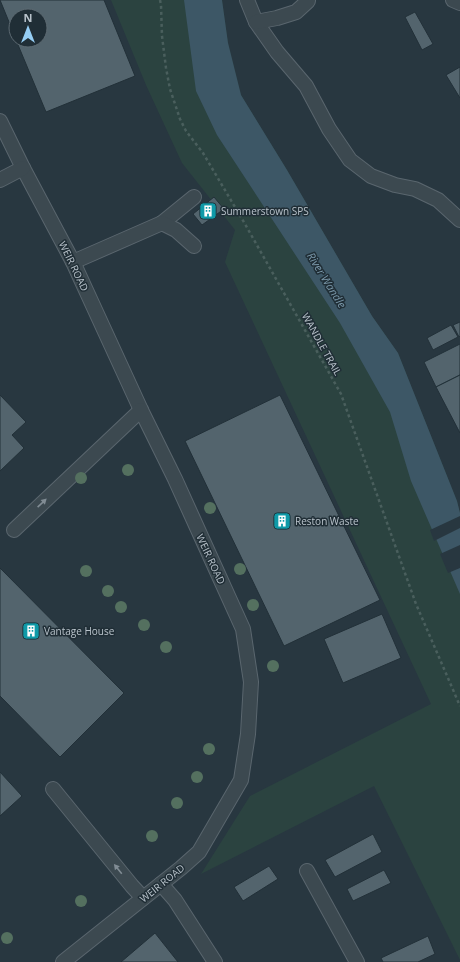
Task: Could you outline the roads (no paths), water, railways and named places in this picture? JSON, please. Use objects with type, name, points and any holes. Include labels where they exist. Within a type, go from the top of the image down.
[{"type":"lane","points":[[247,0],[256,22],[277,52],[306,86],[329,129],[350,160],[371,176],[395,185],[415,189],[438,200],[460,220]]},
{"type":"lane","points":[[453,0],[460,3]]},
{"type":"lane","points":[[256,22],[277,18],[296,12],[308,1]]},
{"type":"lane","name":"WEIR ROAD","points":[[0,121],[73,262],[243,628],[252,682],[248,734],[241,780],[199,852],[63,962]]},
{"type":"lane","points":[[0,180],[23,168]]},
{"type":"lane","points":[[73,262],[162,223],[194,197]]},
{"type":"lane","points":[[162,223],[176,230],[194,246]]},
{"type":"lane","points":[[14,530],[141,410]]},
{"type":"lane","points":[[53,789],[143,898]]},
{"type":"lane","points":[[307,871],[357,962]]},
{"type":"lane","points":[[161,884],[175,900],[215,962]]},
{"type":"water","name":"River Wandle","points":[[184,0],[222,0],[228,43],[241,95],[287,170],[372,316],[398,353],[457,501],[460,513],[460,594],[411,481],[390,412],[340,323],[217,135],[196,91]]},
{"type":"place","name":"Summerstown SPS","points":[[208,211]]},
{"type":"place","name":"Reston Waste","points":[[282,521]]},
{"type":"place","name":"Vantage House","points":[[31,631]]}]
